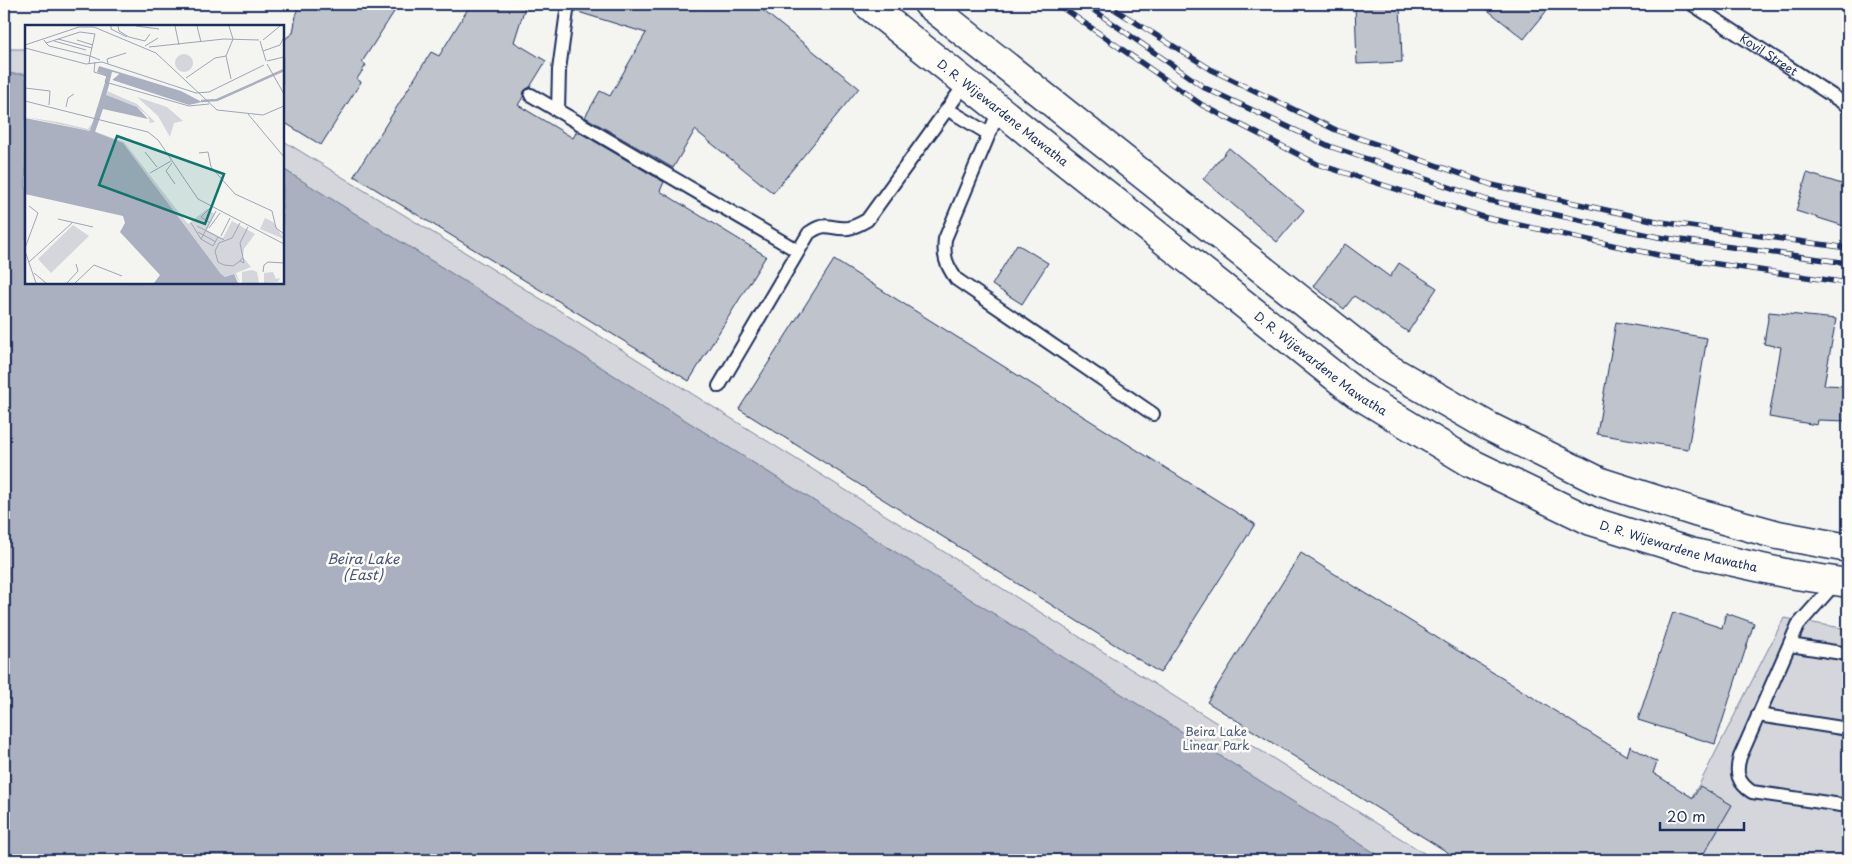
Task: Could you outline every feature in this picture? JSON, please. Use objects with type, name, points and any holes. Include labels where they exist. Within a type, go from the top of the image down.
[{"type":"main road","name":"D. R. Wijewardene Mawatha","points":[[867,4],[1357,394],[1471,463],[1591,521],[1694,553],[1789,574],[1843,582]]},
{"type":"main road","points":[[928,4],[1384,366],[1488,426],[1601,482],[1695,512],[1778,534],[1848,548]]},
{"type":"lane","points":[[558,110],[559,70],[568,4]]},
{"type":"lane","name":"Kovil Street","points":[[1692,4],[1848,106]]},
{"type":"lane","points":[[719,386],[809,232],[818,227],[828,225],[846,228],[856,226],[866,220],[966,83]]},
{"type":"lane","points":[[531,95],[798,251]]},
{"type":"lane","points":[[1000,108],[945,239],[943,252],[948,266],[956,279],[1153,414]]},
{"type":"lane","points":[[947,109],[989,134]]},
{"type":"lane","points":[[1843,582],[1801,621],[1737,766],[1739,779],[1743,786],[1752,792],[1848,806]]},
{"type":"lane","points":[[1790,646],[1848,654]]},
{"type":"lane","points":[[1758,715],[1848,728]]},
{"type":"green space","points":[[4,49],[25,49],[25,74],[4,74]]},
{"type":"green space","name":"Beira Lake Linear Park","points":[[284,141],[541,299],[1435,860],[1386,860],[284,170]]},
{"type":"green space","points":[[1784,618],[1848,629],[1848,860],[1654,860],[1700,783]]},
{"type":"water","name":"Beira Lake (East)","points":[[4,74],[25,74],[25,284],[284,284],[284,170],[1386,860],[4,860]]},
{"type":"building","points":[[298,4],[399,4],[362,62],[366,65],[357,79],[361,82],[321,145],[284,122],[284,40],[293,33]]},
{"type":"building","points":[[471,4],[526,4],[514,42],[546,61],[530,87],[524,91],[518,105],[573,138],[577,131],[664,182],[660,191],[766,256],[689,381],[354,176],[431,52],[439,56]]},
{"type":"building","points":[[576,4],[755,4],[859,88],[773,193],[695,130],[673,168],[585,117],[600,91],[610,96],[646,33],[575,11]]},
{"type":"building","points":[[1400,4],[1402,62],[1357,64],[1355,5]]},
{"type":"building","points":[[1480,4],[1552,4],[1524,39]]},
{"type":"building","points":[[1229,148],[1304,210],[1277,242],[1203,179]]},
{"type":"building","points":[[1807,173],[1848,186],[1848,212],[1844,226],[1796,211]]},
{"type":"building","points":[[1017,244],[1048,263],[1022,304],[992,285]]},
{"type":"building","points":[[1345,244],[1390,277],[1399,263],[1437,288],[1408,332],[1354,296],[1344,309],[1313,286]]},
{"type":"building","points":[[834,260],[1255,524],[1160,673],[739,409]]},
{"type":"building","points":[[1769,312],[1836,319],[1824,385],[1848,386],[1848,421],[1818,420],[1817,425],[1769,417],[1781,347],[1764,344]]},
{"type":"building","points":[[1616,322],[1707,338],[1688,449],[1597,434]]},
{"type":"building","points":[[1301,553],[1627,756],[1630,746],[1657,762],[1653,773],[1693,798],[1700,786],[1732,805],[1700,860],[1460,860],[1207,702]]},
{"type":"building","points":[[1673,612],[1722,628],[1726,613],[1754,623],[1715,744],[1638,720]]},
{"type":"railway","points":[[1057,4],[1202,105],[1317,164],[1487,218],[1663,256],[1848,283]]},
{"type":"railway","points":[[1085,4],[1205,88],[1329,146],[1487,200],[1658,237],[1848,263]]},
{"type":"railway","points":[[1106,4],[1212,70],[1336,130],[1492,185],[1661,222],[1848,248]]}]
